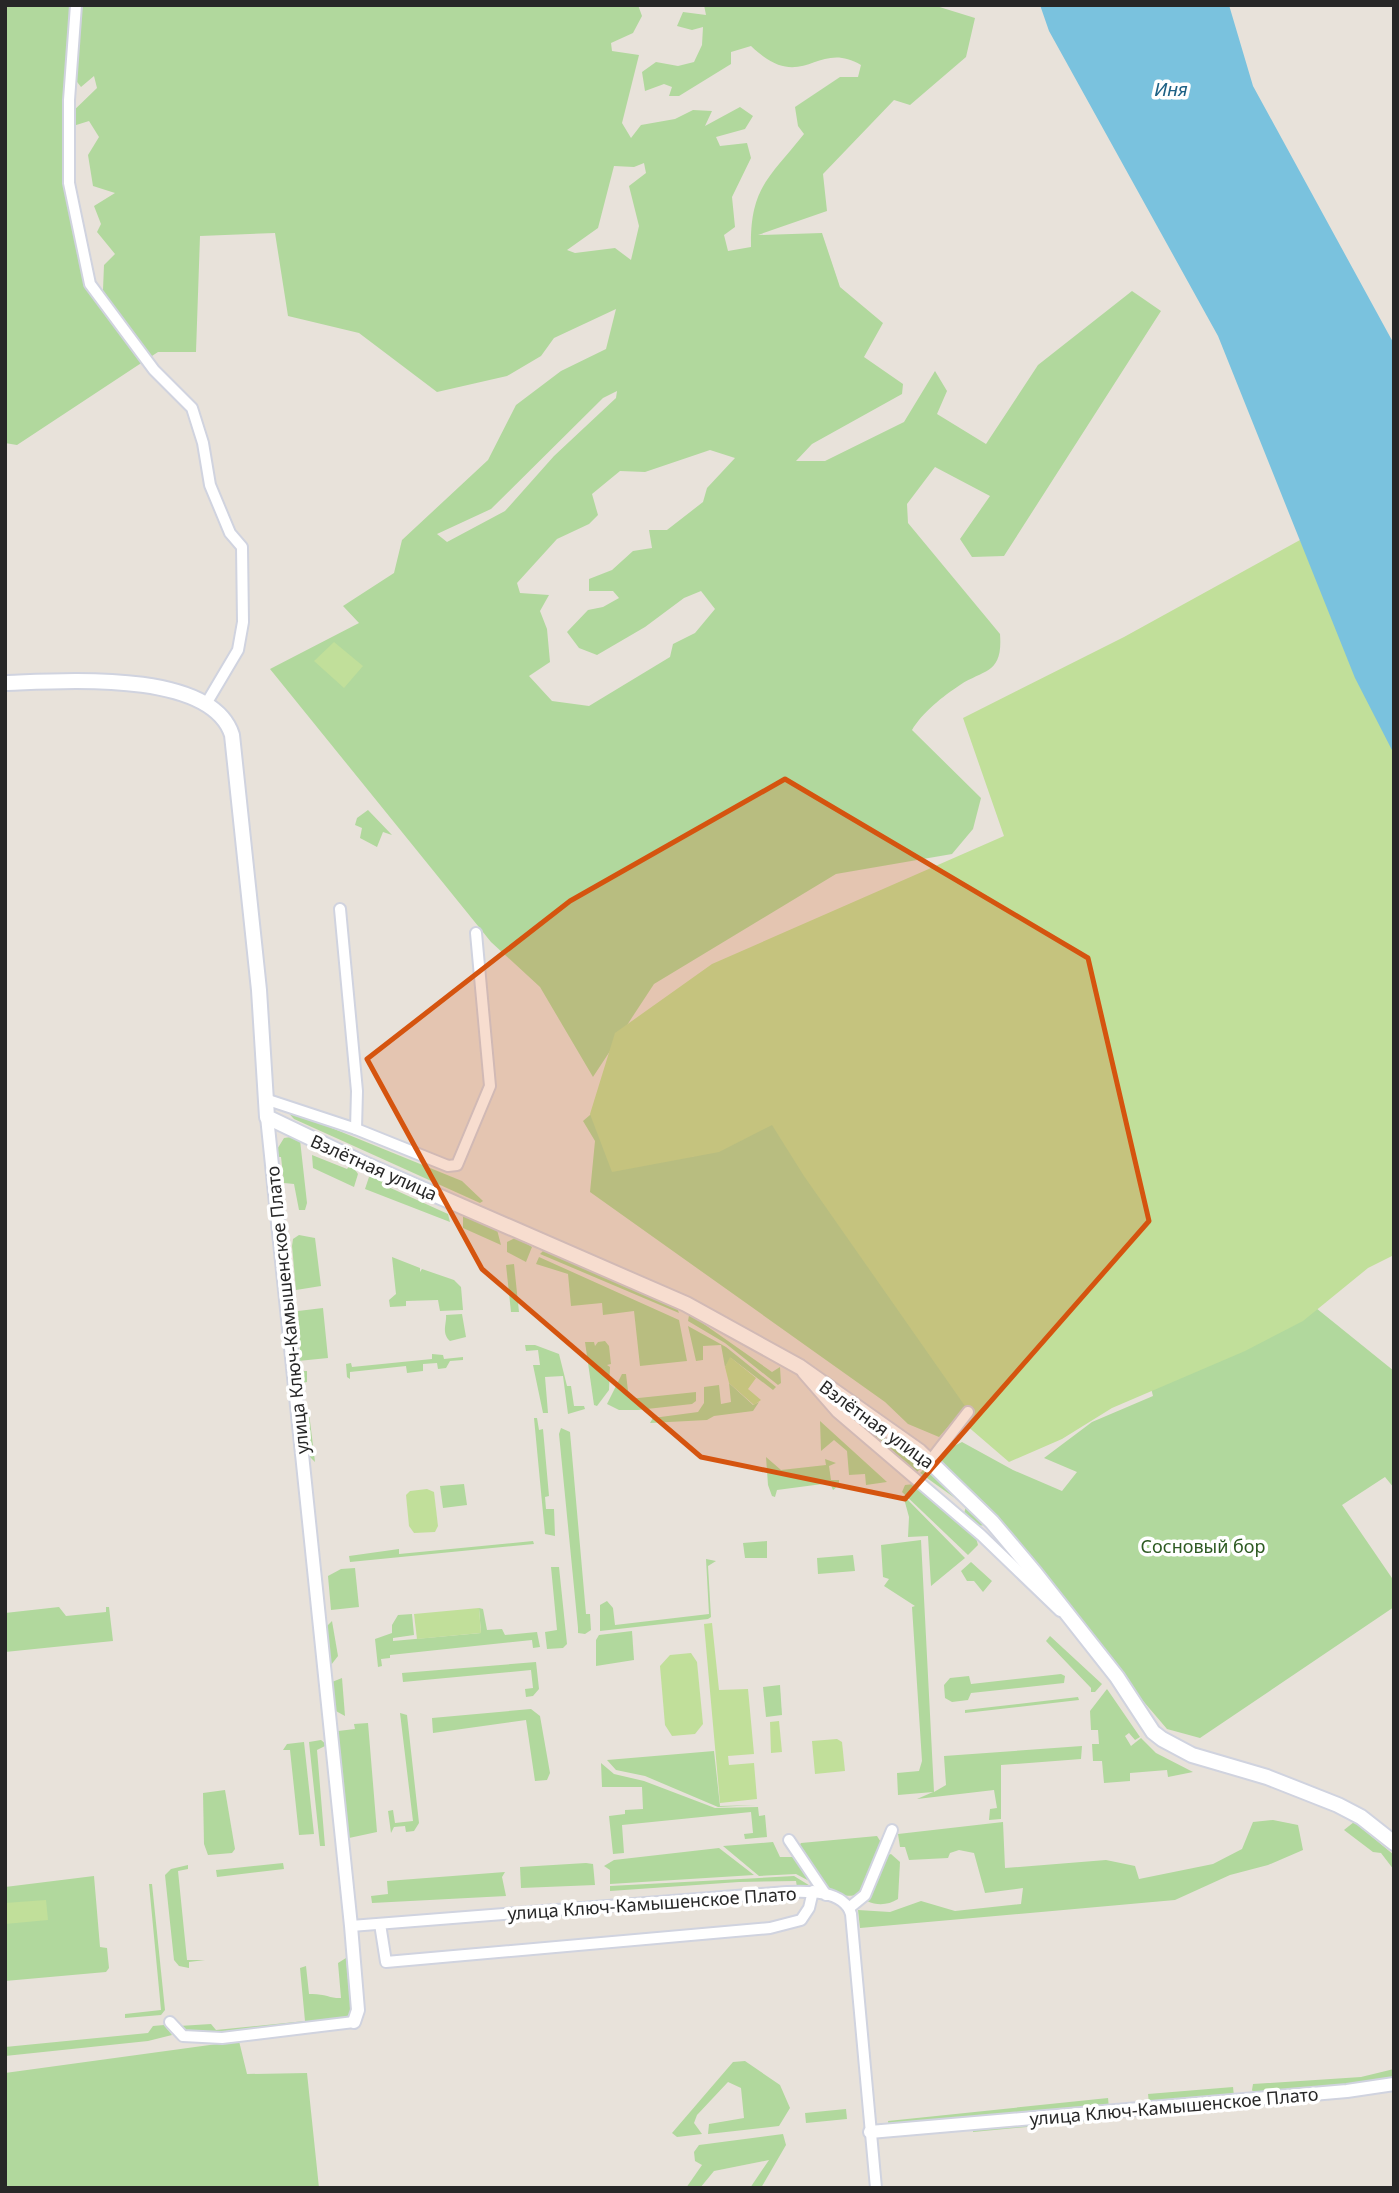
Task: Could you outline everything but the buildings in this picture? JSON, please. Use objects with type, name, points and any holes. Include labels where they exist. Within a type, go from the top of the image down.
[{"type":"main road","name":"улица Ключ-Камышенское Плато","points":[[5,683],[150,686],[180,693],[206,704],[224,718],[232,735],[259,990],[267,1117]]},
{"type":"main road","name":"Взлётная улица","points":[[267,1117],[686,1304],[800,1367],[930,1461],[992,1522],[1114,1675],[1153,1732],[1172,1746],[1267,1777],[1338,1805],[1362,1817],[1394,1843]]},
{"type":"street","points":[[76,5],[69,100],[69,183],[90,284],[153,370],[192,408],[203,443],[210,485],[230,533],[242,547],[243,622],[238,650],[206,704]]},
{"type":"street","points":[[341,909],[357,1091],[356,1129]]},
{"type":"street","points":[[265,1099],[356,1129],[448,1166],[455,1166],[461,1160],[491,1086],[477,933]]},
{"type":"street","name":"улица Ключ-Камышенское Плато","points":[[170,2022],[183,2036],[222,2038],[354,2022],[359,2010],[267,1117]]},
{"type":"street","points":[[269,1149],[279,1135],[299,1133]]},
{"type":"street","points":[[800,1367],[837,1412],[981,1535],[1046,1600],[1065,1615]]},
{"type":"street","points":[[930,1461],[968,1412]]},
{"type":"street","points":[[876,2188],[849,1908],[865,1895],[892,1830]]},
{"type":"street","points":[[789,1840],[826,1895]]},
{"type":"street","points":[[380,1924],[386,1962],[770,1928],[801,1920],[809,1908],[813,1891]]},
{"type":"street","name":"улица Ключ-Камышенское Плато","points":[[351,1926],[813,1891],[849,1908]]},
{"type":"street","name":"улица Ключ-Камышенское Плато","points":[[870,2132],[1347,2091],[1394,2084]]},
{"type":"highlighted area","points":[[785,779],[1088,958],[1149,1221],[905,1499],[701,1457],[482,1269],[367,1059],[570,901]]},
{"type":"green space","points":[[5,5],[638,5],[642,16],[633,33],[611,43],[612,51],[639,55],[622,123],[631,138],[641,125],[675,119],[693,110],[712,111],[705,126],[740,107],[753,116],[745,129],[716,137],[720,146],[747,143],[751,158],[732,197],[735,227],[724,235],[728,251],[751,247],[758,196],[772,173],[804,134],[798,126],[795,107],[840,77],[858,77],[861,65],[845,58],[832,58],[797,67],[784,66],[769,60],[751,46],[731,52],[731,64],[679,96],[669,96],[672,87],[664,84],[645,91],[642,72],[656,62],[678,66],[694,62],[702,45],[703,27],[692,30],[677,26],[683,12],[706,15],[704,5],[933,5],[975,18],[966,57],[910,105],[894,100],[823,174],[827,211],[758,235],[822,233],[840,287],[883,323],[864,357],[903,384],[902,394],[812,444],[796,461],[825,461],[904,422],[935,371],[947,391],[937,414],[986,444],[1038,365],[1132,291],[1161,311],[1004,556],[972,557],[960,539],[990,496],[935,467],[907,504],[908,523],[1000,634],[999,657],[995,663],[940,700],[921,717],[912,730],[981,798],[973,829],[952,854],[836,874],[654,984],[593,1077],[540,987],[491,942],[270,669],[359,623],[343,606],[394,573],[402,540],[488,460],[516,405],[561,371],[606,349],[616,309],[554,338],[541,356],[507,376],[437,392],[359,333],[288,316],[275,233],[200,236],[196,352],[158,352],[17,445],[5,443]],"holes":[[[94,76],[97,88],[66,118],[73,126],[89,121],[99,137],[88,155],[93,186],[115,193],[94,206],[101,224],[97,232],[115,254],[104,265],[103,290],[92,294],[62,165],[62,124],[74,78],[81,87]],[[644,163],[646,173],[629,186],[639,226],[631,260],[615,248],[575,253],[567,250],[598,228],[614,166],[634,167]],[[617,391],[616,398],[554,456],[505,511],[447,542],[437,534],[491,509],[603,398]],[[710,450],[735,458],[707,488],[703,502],[667,530],[649,530],[652,548],[633,551],[612,570],[589,579],[589,591],[613,591],[619,598],[603,607],[588,610],[567,632],[579,648],[597,655],[645,627],[684,598],[701,591],[715,609],[695,633],[673,644],[670,657],[589,706],[552,701],[529,676],[550,662],[547,629],[540,611],[549,595],[520,593],[517,583],[557,539],[589,524],[598,515],[592,494],[620,471],[645,472]]]},
{"type":"green space","points":[[1300,540],[1394,747],[1394,1255],[1368,1268],[1303,1321],[1245,1351],[1112,1408],[1062,1439],[1009,1462],[966,1425],[972,1416],[804,1176],[772,1125],[719,1152],[612,1172],[590,1114],[615,1033],[712,964],[1004,836],[963,718],[1124,637]]},
{"type":"green space","points":[[334,642],[363,666],[344,688],[314,661]]},
{"type":"green space","points":[[368,810],[392,835],[383,832],[377,847],[360,838],[362,828],[355,825],[357,818]]},
{"type":"green space","points":[[620,1089],[692,1157],[755,1126],[783,1124],[967,1405],[939,1437],[908,1424],[885,1402],[590,1192],[595,1141],[583,1121]]},
{"type":"green space","points":[[285,1109],[462,1181],[483,1201],[480,1203],[294,1119]]},
{"type":"green space","points":[[284,1138],[300,1140],[307,1203],[305,1210],[299,1210],[294,1184],[284,1183],[281,1157],[277,1157],[276,1151]]},
{"type":"green space","points":[[312,1155],[347,1169],[351,1164],[358,1174],[354,1187],[313,1168]]},
{"type":"green space","points":[[374,1174],[386,1178],[384,1185],[448,1214],[450,1222],[365,1189],[369,1177]]},
{"type":"green space","points":[[469,1211],[476,1214],[475,1221],[490,1226],[495,1222],[501,1245],[463,1228],[463,1215]]},
{"type":"green space","points":[[299,1235],[315,1238],[321,1286],[296,1290],[292,1246],[293,1239]]},
{"type":"green space","points":[[517,1237],[532,1247],[526,1262],[507,1252],[507,1242]]},
{"type":"green space","points":[[544,1250],[676,1305],[679,1313],[540,1254]]},
{"type":"green space","points":[[392,1257],[420,1268],[420,1272],[422,1269],[454,1280],[461,1287],[463,1310],[440,1311],[438,1300],[406,1301],[406,1306],[390,1307],[389,1300],[396,1294]]},
{"type":"green space","points":[[539,1257],[679,1320],[687,1361],[640,1366],[634,1311],[603,1315],[602,1303],[571,1306],[568,1274],[536,1264]]},
{"type":"green space","points":[[514,1264],[519,1312],[511,1312],[506,1265]]},
{"type":"green space","points":[[323,1308],[328,1358],[298,1361],[298,1311]]},
{"type":"green space","name":"Сосновый бор","points":[[1316,1308],[1394,1371],[1394,1488],[1385,1477],[1342,1505],[1394,1581],[1394,1607],[1200,1738],[1167,1729],[1040,1580],[992,1514],[936,1455],[962,1442],[1013,1470],[1062,1491],[1077,1472],[1044,1458],[1092,1422],[1153,1396],[1151,1388]]},
{"type":"green space","points":[[690,1310],[701,1313],[701,1322],[772,1372],[780,1367],[781,1383],[778,1385],[725,1343],[688,1321]]},
{"type":"green space","points":[[462,1314],[466,1337],[450,1341],[445,1331],[446,1315]]},
{"type":"green space","points":[[688,1326],[726,1347],[776,1387],[773,1390],[731,1358],[725,1367],[721,1345],[703,1346],[703,1360],[696,1361]]},
{"type":"green space","points":[[605,1341],[609,1346],[611,1364],[607,1365],[610,1367],[609,1390],[597,1406],[594,1405],[585,1342],[594,1342],[595,1346],[598,1342]]},
{"type":"green space","points":[[525,1345],[535,1345],[559,1354],[567,1386],[571,1386],[574,1406],[584,1406],[585,1409],[568,1414],[563,1376],[545,1377],[548,1413],[543,1413],[533,1365],[540,1365],[538,1350],[526,1351]]},
{"type":"green space","points":[[432,1354],[443,1355],[444,1359],[463,1357],[463,1360],[450,1361],[446,1368],[438,1369],[437,1363],[423,1364],[423,1371],[407,1373],[406,1366],[350,1372],[350,1379],[347,1377],[346,1364],[351,1363],[352,1367],[432,1359]]},
{"type":"green space","points":[[730,1357],[756,1378],[748,1389],[761,1400],[754,1405],[729,1383],[725,1367]]},
{"type":"green space","points":[[307,1371],[307,1382],[301,1383],[304,1414],[309,1413],[315,1462],[308,1455],[299,1372]]},
{"type":"green space","points":[[622,1374],[626,1374],[629,1399],[696,1392],[696,1401],[692,1404],[619,1410],[607,1404]]},
{"type":"green space","points":[[729,1383],[753,1405],[759,1402],[753,1411],[714,1416],[707,1420],[650,1423],[653,1418],[698,1412],[704,1403],[704,1387],[719,1385],[721,1404],[731,1402]]},
{"type":"green space","points":[[841,1407],[924,1465],[917,1472],[848,1412],[840,1414]]},
{"type":"green space","points":[[534,1418],[537,1418],[539,1430],[543,1429],[549,1496],[545,1497],[546,1509],[554,1509],[555,1536],[545,1534]]},
{"type":"green space","points":[[820,1421],[887,1482],[866,1485],[865,1474],[849,1475],[847,1451],[834,1440],[821,1451]]},
{"type":"green space","points":[[561,1428],[570,1432],[586,1614],[590,1614],[591,1630],[585,1634],[578,1633],[559,1434]]},
{"type":"green space","points":[[766,1457],[781,1470],[826,1465],[825,1459],[836,1463],[829,1466],[831,1480],[839,1480],[839,1485],[833,1490],[830,1483],[777,1490],[775,1497],[772,1496],[768,1485]]},
{"type":"green space","points":[[926,1467],[1021,1558],[985,1525],[977,1526],[964,1514],[966,1506],[920,1473]]},
{"type":"green space","points":[[464,1484],[467,1505],[443,1508],[440,1486]]},
{"type":"green space","points":[[914,1484],[976,1538],[978,1545],[968,1555],[902,1492],[905,1485]]},
{"type":"green space","points":[[427,1489],[434,1492],[438,1526],[435,1532],[414,1533],[409,1526],[406,1495],[410,1491]]},
{"type":"green space","points":[[903,1495],[965,1558],[931,1586],[928,1536],[908,1537],[909,1517]]},
{"type":"green space","points":[[921,1540],[934,1792],[946,1785],[944,1756],[1082,1746],[1081,1759],[1001,1765],[1001,1819],[989,1820],[990,1809],[997,1808],[994,1790],[917,1799],[933,1792],[898,1795],[897,1773],[919,1771],[922,1761],[912,1607],[915,1606],[884,1586],[889,1579],[883,1577],[881,1545]]},
{"type":"green space","points":[[533,1541],[534,1544],[350,1562],[349,1556],[399,1549],[399,1554]]},
{"type":"green space","points":[[767,1541],[767,1558],[745,1558],[743,1543]]},
{"type":"green space","points":[[853,1555],[855,1571],[818,1574],[817,1558]]},
{"type":"green space","points":[[706,1559],[716,1561],[708,1566],[711,1617],[600,1631],[600,1605],[607,1601],[613,1608],[615,1625],[709,1614]]},
{"type":"green space","points":[[971,1562],[992,1581],[983,1592],[974,1581],[967,1581],[961,1571]]},
{"type":"green space","points":[[551,1567],[559,1567],[567,1644],[563,1648],[547,1649],[545,1632],[557,1630]]},
{"type":"green space","points":[[355,1568],[359,1607],[331,1610],[328,1576],[341,1569]]},
{"type":"green space","points":[[59,1607],[66,1616],[106,1612],[106,1607],[109,1607],[113,1641],[5,1652],[5,1613]]},
{"type":"green space","points":[[479,1608],[483,1609],[487,1630],[502,1629],[505,1635],[537,1632],[540,1647],[533,1648],[532,1640],[390,1655],[390,1658],[381,1659],[382,1666],[378,1667],[375,1639],[392,1633],[392,1625],[398,1615],[412,1614],[414,1635],[393,1638],[393,1641],[481,1633]]},
{"type":"green space","points":[[479,1608],[481,1633],[417,1639],[414,1614]]},
{"type":"green space","points":[[332,1621],[338,1656],[331,1665],[326,1627]]},
{"type":"green space","points":[[712,1623],[719,1690],[748,1689],[754,1754],[728,1756],[729,1765],[754,1763],[757,1799],[720,1803],[704,1624]]},
{"type":"green space","points":[[632,1631],[634,1660],[596,1666],[596,1640],[599,1635]]},
{"type":"green space","points":[[1050,1636],[1102,1684],[1095,1692],[1091,1692],[1091,1688],[1046,1641]]},
{"type":"green space","points":[[691,1653],[697,1662],[703,1724],[695,1734],[672,1736],[665,1725],[660,1666],[670,1655]]},
{"type":"green space","points":[[536,1662],[539,1689],[533,1696],[526,1697],[525,1689],[533,1688],[531,1670],[403,1682],[402,1673]]},
{"type":"green space","points":[[1061,1674],[1065,1676],[1064,1683],[971,1693],[968,1700],[952,1702],[945,1698],[944,1685],[950,1678],[969,1676],[971,1684]]},
{"type":"green space","points":[[342,1678],[345,1716],[334,1710],[332,1682]]},
{"type":"green space","points":[[780,1685],[782,1715],[766,1717],[763,1687]]},
{"type":"green space","points":[[1107,1689],[1140,1737],[1135,1740],[1129,1733],[1125,1736],[1131,1746],[1141,1738],[1156,1753],[1193,1772],[1168,1777],[1167,1770],[1130,1773],[1130,1781],[1104,1783],[1102,1761],[1093,1761],[1092,1744],[1099,1744],[1098,1730],[1091,1730],[1090,1711]]},
{"type":"green space","points":[[1078,1697],[1079,1700],[965,1713],[965,1710]]},
{"type":"green space","points":[[531,1709],[540,1716],[550,1773],[547,1780],[535,1781],[526,1720],[433,1733],[432,1718]]},
{"type":"green space","points":[[400,1713],[407,1715],[419,1823],[414,1831],[406,1832],[405,1826],[394,1827],[391,1833],[388,1811],[393,1810],[395,1823],[413,1821]]},
{"type":"green space","points":[[779,1721],[782,1752],[771,1753],[770,1722]]},
{"type":"green space","points":[[368,1723],[377,1832],[349,1838],[338,1731],[355,1729],[354,1724]]},
{"type":"green space","points":[[837,1739],[842,1742],[845,1771],[815,1774],[812,1741]]},
{"type":"green space","points":[[321,1740],[327,1745],[317,1750],[325,1846],[320,1846],[309,1742]]},
{"type":"green space","points":[[304,1742],[314,1834],[299,1835],[290,1750],[283,1750],[287,1744]]},
{"type":"green space","points":[[714,1751],[720,1806],[756,1805],[718,1807],[645,1776],[616,1770],[607,1760]]},
{"type":"green space","points":[[601,1763],[614,1774],[644,1781],[715,1808],[758,1807],[759,1816],[765,1815],[767,1837],[745,1839],[744,1834],[753,1833],[751,1812],[622,1825],[624,1853],[613,1854],[609,1816],[625,1814],[625,1810],[643,1809],[642,1787],[602,1787]]},
{"type":"green space","points":[[225,1790],[235,1849],[232,1853],[208,1855],[204,1844],[203,1793]]},
{"type":"green space","points":[[1273,1820],[1298,1825],[1303,1850],[1268,1865],[1230,1875],[1175,1900],[860,1928],[858,1910],[890,1912],[921,1901],[955,1911],[1021,1904],[1023,1888],[985,1893],[974,1853],[959,1850],[950,1853],[948,1858],[909,1860],[905,1847],[900,1847],[898,1834],[1003,1822],[1005,1868],[1106,1860],[1135,1866],[1139,1879],[1213,1864],[1242,1849],[1253,1822]]},
{"type":"green space","points":[[1354,1822],[1394,1855],[1394,1870],[1381,1853],[1373,1852],[1344,1830]]},
{"type":"green space","points":[[877,1836],[882,1844],[862,1893],[850,1896],[831,1891],[823,1884],[798,1848],[801,1843]]},
{"type":"green space","points":[[773,1842],[780,1857],[796,1857],[813,1883],[796,1874],[759,1876],[723,1846]]},
{"type":"green space","points":[[719,1848],[754,1875],[610,1884],[610,1870],[604,1866],[614,1860]]},
{"type":"green space","points":[[891,1854],[900,1862],[898,1899],[883,1904],[867,1901],[884,1856]]},
{"type":"green space","points":[[283,1863],[284,1869],[217,1877],[216,1870]]},
{"type":"green space","points":[[593,1864],[595,1885],[521,1888],[520,1867]]},
{"type":"green space","points":[[188,1865],[188,1869],[178,1871],[187,1960],[205,1960],[189,1962],[189,1968],[179,1966],[174,1960],[165,1875],[171,1869]]},
{"type":"green space","points":[[505,1872],[502,1877],[506,1896],[372,1903],[371,1896],[388,1894],[387,1881]]},
{"type":"green space","points":[[94,1876],[100,1947],[107,1948],[109,1968],[106,1972],[5,1981],[5,1887]]},
{"type":"green space","points":[[794,1876],[812,1887],[797,1887],[796,1881],[739,1882],[610,1891],[610,1886]]},
{"type":"green space","points":[[149,1884],[152,1884],[165,2010],[161,2015],[125,2018],[125,2014],[161,2010]]},
{"type":"green space","points":[[46,1900],[48,1920],[5,1924],[5,1903]]},
{"type":"green space","points":[[346,1958],[351,2012],[346,2018],[217,2032],[183,2031],[179,2026],[211,2024],[216,2030],[305,2021],[300,1968],[306,1966],[309,1994],[341,1998],[338,1963]]},
{"type":"green space","points":[[164,2025],[172,2035],[148,2041],[5,2056],[5,2047],[148,2033],[153,2026]]},
{"type":"green space","points":[[239,2041],[247,2074],[307,2073],[319,2188],[5,2188],[5,2073]]},
{"type":"green space","points":[[745,2061],[780,2085],[790,2108],[779,2126],[708,2134],[709,2124],[744,2118],[741,2088],[728,2082],[697,2115],[694,2123],[702,2134],[677,2137],[672,2133],[733,2062]]},
{"type":"green space","points":[[1394,2069],[1394,2080],[1255,2095],[1252,2090],[1253,2084],[1361,2077]]},
{"type":"green space","points":[[1233,2087],[1234,2096],[1149,2103],[1148,2094]]},
{"type":"green space","points":[[1108,2098],[1109,2108],[889,2128],[888,2121]]},
{"type":"green space","points":[[846,2109],[847,2119],[806,2123],[805,2113]]},
{"type":"green space","points":[[1100,2115],[1102,2120],[973,2132],[973,2129]]},
{"type":"green space","points":[[783,2134],[786,2145],[761,2188],[750,2188],[769,2160],[714,2171],[700,2188],[686,2188],[702,2165],[695,2161],[694,2152],[699,2145]]},
{"type":"water","name":"Иня","points":[[1040,5],[1229,5],[1253,86],[1394,344],[1394,754],[1355,678],[1218,336],[1049,31]]}]
